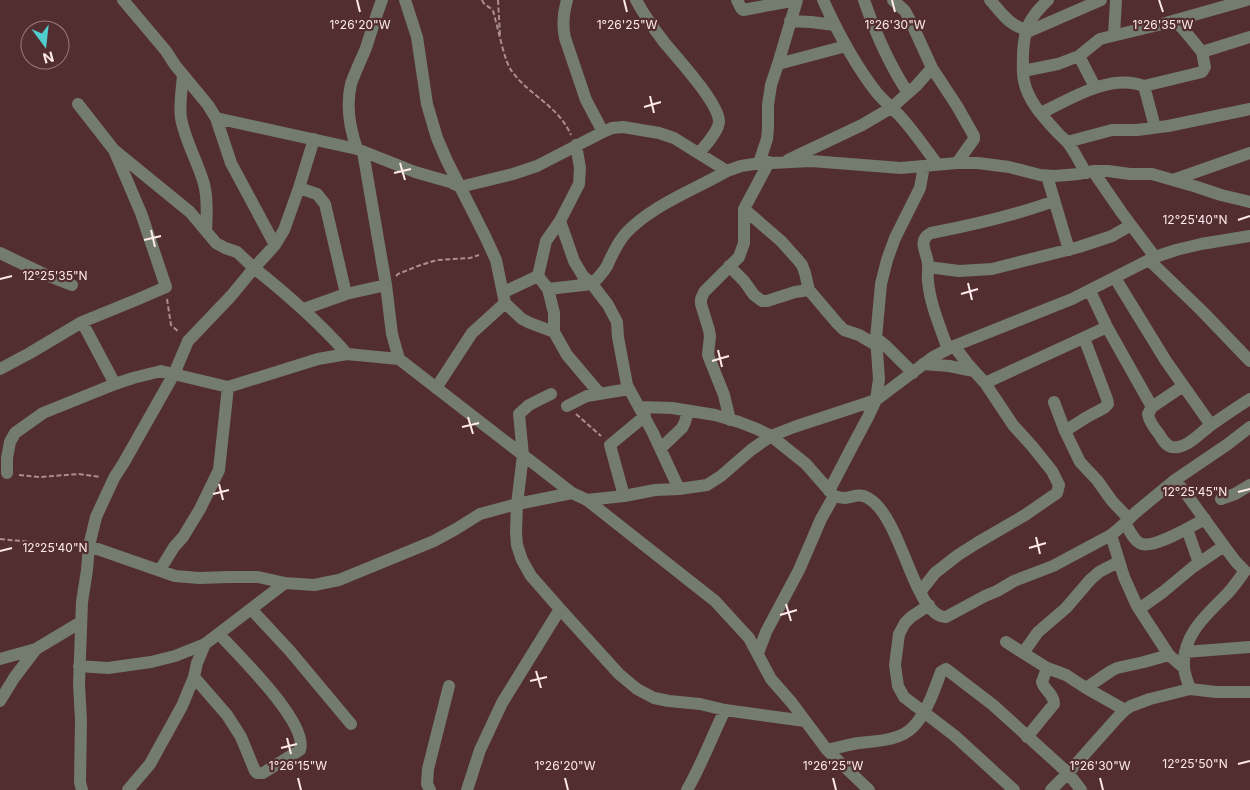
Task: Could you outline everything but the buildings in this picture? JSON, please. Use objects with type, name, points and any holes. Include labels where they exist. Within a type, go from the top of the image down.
[{"type":"street","points":[[123,0],[208,105],[216,118],[231,163],[275,245]]},
{"type":"street","points":[[382,0],[351,85],[349,101],[351,130],[360,151],[386,285],[392,334],[399,359]]},
{"type":"street","points":[[405,0],[417,38],[432,124],[496,260],[504,297],[522,319],[554,332]]},
{"type":"street","points":[[567,0],[563,16],[565,38],[586,100],[603,132]]},
{"type":"street","points":[[636,0],[664,42],[706,95],[718,117],[718,125],[714,134],[699,153]]},
{"type":"street","points":[[730,420],[724,395],[708,355],[709,333],[701,299],[704,292],[739,257],[744,243],[744,209],[764,163],[769,94],[796,0],[743,10],[740,8],[737,0]]},
{"type":"street","points":[[864,0],[895,73],[908,93]]},
{"type":"street","points":[[893,0],[905,11],[932,68],[974,136],[974,139],[957,163]]},
{"type":"street","points":[[990,0],[1011,23],[1026,31],[1101,0]]},
{"type":"street","points":[[1048,0],[1031,18],[1024,42],[1024,80],[1034,104],[1067,142],[1132,225],[1152,259],[1250,361]]},
{"type":"street","points":[[1114,35],[1116,0]]},
{"type":"street","points":[[1023,71],[1058,64],[1079,56],[1096,41],[1114,35],[1174,21],[1247,0]]},
{"type":"street","points":[[827,1],[835,25],[866,78],[877,94],[911,129],[931,165]]},
{"type":"street","points":[[790,21],[835,25]]},
{"type":"street","points":[[1041,113],[1095,87],[1132,82],[1144,86],[1202,72],[1206,67],[1202,52],[1174,21]]},
{"type":"street","points":[[1202,52],[1250,36]]},
{"type":"street","points":[[778,64],[846,46]]},
{"type":"street","points":[[1079,56],[1095,87]]},
{"type":"street","points":[[783,162],[862,125],[891,108],[932,68]]},
{"type":"street","points":[[183,75],[180,107],[187,139],[204,186],[207,212],[206,231]]},
{"type":"street","points":[[1144,86],[1155,127]]},
{"type":"street","points":[[78,104],[114,150],[190,212],[216,243],[237,252],[304,309],[347,354]]},
{"type":"street","points":[[1067,142],[1112,130],[1137,130],[1250,109]]},
{"type":"street","points":[[216,118],[360,151],[460,187],[513,174],[536,166],[603,132],[624,126],[674,138],[727,171]]},
{"type":"street","points":[[82,790],[80,782],[81,721],[79,666],[82,602],[89,546],[96,517],[114,478],[124,464],[174,374],[188,341],[231,296],[275,245],[284,230],[314,139]]},
{"type":"street","points":[[436,388],[472,333],[504,297],[538,276],[546,241],[560,221],[579,184],[580,168],[576,145]]},
{"type":"street","points":[[0,369],[82,322],[166,287],[142,212],[114,150]]},
{"type":"street","points":[[1173,180],[1250,153]]},
{"type":"street","points":[[548,289],[592,284],[606,266],[623,236],[633,226],[657,209],[727,171],[741,166],[764,163],[811,161],[901,168],[957,163],[994,164],[1047,176],[1108,171],[1152,174],[1250,202]]},
{"type":"street","points":[[758,653],[766,632],[799,570],[853,444],[876,400],[879,379],[876,341],[881,284],[895,238],[931,165]]},
{"type":"street","points":[[1047,176],[1069,250]]},
{"type":"street","points":[[299,188],[317,194],[325,204],[346,294]]},
{"type":"street","points":[[920,592],[930,578],[945,565],[1025,515],[1058,491],[1058,481],[1052,471],[1013,426],[985,383],[951,348],[933,307],[923,243],[929,233],[977,224],[1054,202]]},
{"type":"street","points":[[744,209],[781,241],[798,260],[805,273],[809,290],[827,313],[844,330],[886,346],[918,368],[949,366],[974,371]]},
{"type":"street","points":[[560,221],[574,261],[583,276],[592,284],[608,305],[617,322],[627,385],[643,412],[680,489]]},
{"type":"street","points":[[928,267],[959,271],[992,268],[1069,250],[1112,236],[1132,225]]},
{"type":"street","points":[[588,500],[655,490],[704,486],[712,482],[771,436],[876,400],[933,357],[951,348],[1072,299],[1152,259],[1176,250],[1250,236]]},
{"type":"street","points":[[0,253],[72,285]]},
{"type":"street","points":[[729,266],[744,281],[754,295],[762,301],[809,290]]},
{"type":"street","points":[[538,276],[548,289],[554,313],[554,332],[567,355],[600,394]]},
{"type":"street","points":[[1115,278],[1183,386],[1211,425]]},
{"type":"street","points":[[304,309],[346,294],[386,285]]},
{"type":"street","points":[[1090,291],[1107,328],[1152,407]]},
{"type":"street","points":[[82,322],[115,384]]},
{"type":"street","points":[[985,383],[1107,328]]},
{"type":"street","points":[[1065,431],[1108,404],[1084,338]]},
{"type":"street","points":[[7,473],[10,442],[15,433],[43,413],[115,384],[161,371],[228,387],[318,360],[347,354],[399,359],[572,493],[588,500],[715,602],[749,638],[771,679],[792,703],[827,750],[869,790]]},
{"type":"street","points":[[1183,386],[1152,407],[1148,412],[1149,418],[1157,432],[1170,447],[1178,447],[1193,440],[1211,425],[1250,399]]},
{"type":"street","points":[[160,570],[200,509],[219,470],[228,387]]},
{"type":"street","points":[[566,406],[588,396],[629,388]]},
{"type":"street","points":[[551,394],[519,414],[523,455],[517,504],[516,532],[517,545],[522,560],[531,576],[619,674],[637,689],[654,698],[669,702],[700,704],[725,710],[805,721]]},
{"type":"street","points":[[1054,402],[1080,462],[1097,480],[1127,521],[1135,539],[1142,544],[1158,541],[1187,529],[1204,519]]},
{"type":"street","points":[[624,496],[610,444],[643,412],[672,408],[715,415],[757,429],[771,436],[806,464],[832,494],[844,498],[862,496],[877,505],[898,541],[920,592],[928,605],[943,618],[1014,581],[1053,566],[1116,532],[1175,480],[1228,444],[1250,426]]},
{"type":"street","points":[[661,448],[682,428],[688,411]]},
{"type":"street","points":[[1175,480],[1236,562],[1248,568],[1188,639],[1184,668],[1190,689]]},
{"type":"street","points":[[1221,499],[1235,494],[1250,485]]},
{"type":"street","points":[[89,546],[175,576],[199,578],[258,577],[285,583],[314,585],[339,580],[434,541],[480,514],[517,504],[572,493]]},
{"type":"street","points":[[1187,529],[1199,563]]},
{"type":"street","points":[[1110,535],[1118,562],[1138,609],[1169,655],[1184,668]]},
{"type":"street","points":[[1138,609],[1224,546]]},
{"type":"street","points":[[1023,653],[1038,632],[1066,608],[1090,580],[1108,566],[1118,562]]},
{"type":"street","points":[[79,666],[108,668],[151,662],[175,656],[206,644],[285,583]]},
{"type":"street","points":[[928,605],[911,617],[902,629],[895,665],[896,679],[901,692],[914,705],[955,736],[1014,790]]},
{"type":"street","points":[[467,790],[480,750],[502,704],[560,609]]},
{"type":"street","points":[[252,610],[351,724]]},
{"type":"street","points":[[0,659],[36,649],[81,622]]},
{"type":"street","points":[[194,678],[227,715],[241,737],[254,771],[263,773],[300,750],[302,745],[299,733],[281,703],[219,634]]},
{"type":"street","points":[[1006,642],[1047,668],[1066,675],[1125,710]]},
{"type":"street","points":[[128,790],[150,764],[182,706],[194,678],[197,663],[206,644]]},
{"type":"street","points":[[1185,652],[1250,647]]},
{"type":"street","points":[[0,701],[14,678],[36,649]]},
{"type":"street","points":[[1086,688],[1115,669],[1169,655]]},
{"type":"street","points":[[1027,737],[1055,703],[1042,682],[1047,668]]},
{"type":"street","points":[[827,750],[904,734],[914,727],[924,712],[942,672],[946,669],[993,705],[1068,773],[1081,790]]},
{"type":"street","points":[[430,790],[428,769],[449,686]]},
{"type":"street","points":[[1051,790],[1125,710],[1150,699],[1190,689],[1216,692],[1250,692]]},
{"type":"street","points":[[701,790],[690,785],[725,710]]},
{"type":"path","points":[[482,0],[493,11],[510,69],[567,126],[576,145]]},
{"type":"path","points":[[498,0],[501,41]]},
{"type":"path","points":[[386,285],[398,274],[418,266],[437,260],[470,258],[491,251]]},
{"type":"path","points":[[166,287],[171,325],[188,341]]},
{"type":"path","points":[[566,406],[610,444]]},
{"type":"path","points":[[7,473],[40,477],[80,474],[114,478]]},
{"type":"path","points":[[0,539],[32,542],[52,548],[89,546]]}]
